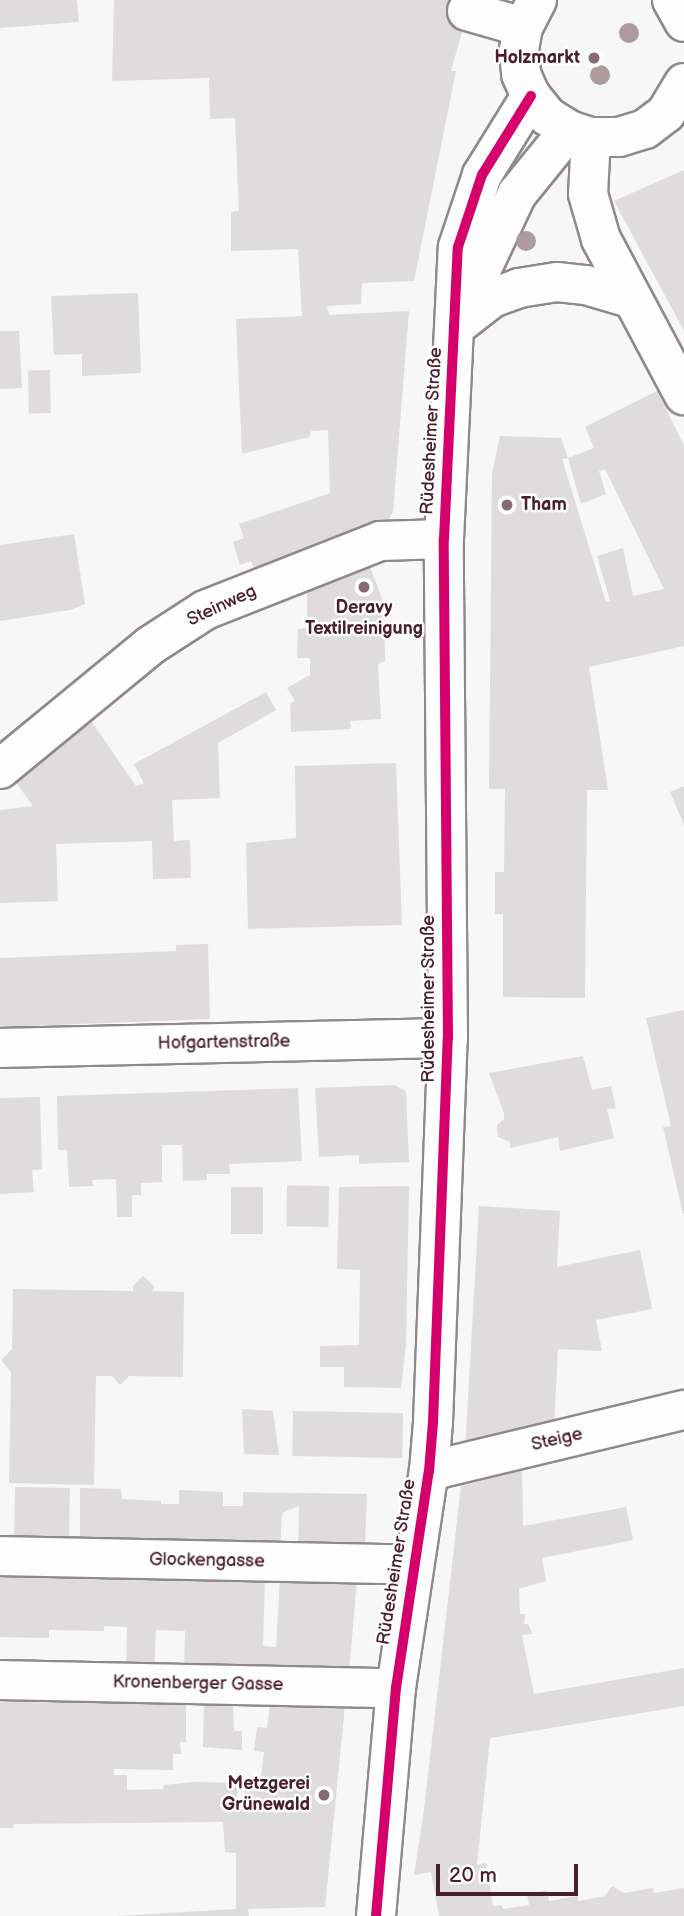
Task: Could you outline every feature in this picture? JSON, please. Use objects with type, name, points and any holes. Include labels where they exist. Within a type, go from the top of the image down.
[{"type":"street","points":[[672,0],[684,22]]},
{"type":"street","points":[[467,11],[530,13],[519,50],[522,74],[531,96],[547,116],[580,134],[618,138],[645,129],[678,105]]},
{"type":"street","name":"Rüdesheimer Straße","points":[[376,1916],[396,1688],[429,1471],[448,1038],[444,539],[458,247],[482,175],[531,96]]},
{"type":"street","points":[[580,134],[588,194],[601,239],[630,299],[684,395]]},
{"type":"street","name":"Rüdesheimer Straße","points":[[454,328],[485,256],[517,194],[580,134]]},
{"type":"street","points":[[454,328],[492,299],[531,286],[556,282],[586,285],[630,299]]},
{"type":"street","name":"Steinweg","points":[[0,769],[151,645],[205,610],[380,541],[444,539]]},
{"type":"street","name":"Hofgartenstraße","points":[[0,1048],[448,1038]]},
{"type":"street","name":"Steige","points":[[429,1471],[684,1410]]},
{"type":"street","name":"Glockengasse","points":[[0,1556],[414,1565]]},
{"type":"street","name":"Kronenberger Gasse","points":[[0,1680],[396,1688]]},
{"type":"building","points":[[0,0],[77,0],[79,22],[0,28]]},
{"type":"building","points":[[114,0],[471,0],[451,71],[456,71],[414,281],[362,283],[361,304],[327,306],[329,315],[409,311],[393,512],[382,530],[256,575],[251,561],[240,565],[233,542],[244,538],[239,524],[330,493],[328,430],[311,431],[309,437],[242,454],[236,319],[302,316],[298,249],[231,251],[231,212],[239,211],[235,118],[210,119],[209,78],[112,81]]},
{"type":"building","points":[[684,170],[684,331],[614,201]]},
{"type":"building","points":[[138,293],[141,373],[82,376],[82,354],[54,355],[51,296]]},
{"type":"building","points":[[0,331],[19,331],[22,388],[0,389]]},
{"type":"building","points":[[28,370],[50,370],[51,413],[29,413]]},
{"type":"building","points":[[657,391],[684,445],[684,646],[589,667],[608,790],[587,790],[585,998],[503,997],[503,914],[495,914],[495,872],[504,872],[505,789],[489,789],[492,473],[500,436],[561,438],[568,458],[594,448],[585,427]],"holes":[[[568,458],[581,504],[606,494],[599,471],[605,469],[664,589],[633,596],[623,548],[597,556],[610,601],[606,602],[562,459]]]},
{"type":"building","points":[[74,534],[85,604],[70,610],[0,621],[0,545]]},
{"type":"building","points":[[369,564],[384,604],[385,661],[378,664],[381,719],[350,721],[351,729],[291,732],[290,704],[295,701],[287,688],[310,675],[310,658],[297,658],[298,629],[307,628],[307,586]]},
{"type":"building","points":[[266,692],[276,710],[218,743],[220,798],[172,800],[174,841],[190,840],[191,878],[153,879],[152,841],[56,844],[58,901],[0,903],[0,810],[33,806],[12,777],[85,712],[136,786],[144,783],[134,764]]},
{"type":"building","points":[[396,763],[402,925],[248,929],[246,843],[296,838],[295,766]]},
{"type":"building","points":[[684,786],[684,825],[670,792]]},
{"type":"building","points":[[208,944],[210,1019],[0,1027],[0,958],[176,951],[176,945]]},
{"type":"building","points":[[684,1010],[683,1214],[663,1127],[671,1126],[646,1018]]},
{"type":"building","points":[[583,1056],[592,1090],[611,1086],[616,1108],[607,1109],[614,1138],[560,1151],[558,1137],[510,1148],[510,1142],[498,1137],[497,1125],[504,1119],[504,1113],[489,1073]]},
{"type":"building","points":[[394,1085],[406,1091],[409,1162],[359,1164],[359,1155],[319,1157],[315,1088]]},
{"type":"building","points":[[298,1088],[302,1161],[229,1164],[230,1174],[207,1174],[207,1180],[183,1181],[182,1145],[162,1145],[162,1182],[141,1183],[141,1195],[132,1195],[132,1217],[117,1217],[116,1179],[92,1180],[93,1186],[69,1187],[67,1150],[58,1150],[57,1096]]},
{"type":"building","points":[[40,1097],[42,1169],[32,1170],[34,1192],[0,1194],[0,1098]]},
{"type":"building","points":[[287,1185],[329,1186],[328,1227],[286,1226]]},
{"type":"building","points":[[409,1186],[406,1344],[401,1388],[344,1387],[344,1367],[320,1367],[320,1346],[359,1345],[360,1270],[337,1269],[339,1187]]},
{"type":"building","points":[[231,1187],[263,1187],[263,1234],[231,1234]]},
{"type":"building","points":[[479,1206],[560,1211],[557,1267],[640,1250],[652,1309],[596,1320],[602,1351],[558,1349],[554,1427],[465,1451]]},
{"type":"building","points":[[143,1276],[154,1286],[153,1291],[184,1292],[183,1377],[129,1376],[120,1385],[112,1376],[96,1376],[94,1485],[9,1483],[11,1372],[1,1360],[12,1349],[13,1289],[133,1291],[133,1286]]},
{"type":"building","points":[[242,1409],[273,1411],[279,1455],[244,1454]]},
{"type":"building","points":[[293,1411],[403,1413],[402,1458],[292,1456]]},
{"type":"building","points":[[522,1470],[523,1526],[626,1507],[633,1540],[542,1558],[546,1581],[519,1589],[520,1614],[525,1614],[524,1624],[528,1624],[533,1634],[522,1635],[534,1694],[684,1668],[684,1706],[490,1738],[477,1865],[486,1863],[493,1906],[502,1905],[503,1909],[529,1905],[527,1894],[547,1890],[549,1901],[578,1896],[578,1901],[605,1896],[612,1886],[624,1893],[653,1888],[654,1893],[684,1888],[684,1916],[439,1916],[431,1872],[414,1875],[424,1810],[461,1486]]},
{"type":"building","points":[[15,1487],[70,1488],[69,1543],[14,1542]]},
{"type":"building","points":[[80,1488],[121,1489],[122,1499],[161,1501],[161,1504],[179,1504],[179,1490],[223,1492],[223,1506],[243,1506],[243,1492],[367,1494],[365,1549],[298,1548],[299,1506],[282,1513],[280,1548],[80,1543]]},
{"type":"building","points":[[0,1571],[265,1577],[263,1646],[276,1647],[280,1577],[357,1579],[349,1673],[184,1671],[185,1631],[156,1630],[154,1671],[126,1671],[127,1627],[104,1626],[104,1631],[49,1630],[49,1638],[0,1637]]},
{"type":"building","points":[[0,1702],[186,1704],[186,1742],[180,1742],[181,1754],[173,1754],[173,1770],[114,1769],[114,1775],[127,1775],[127,1790],[163,1789],[164,1785],[195,1782],[234,1783],[238,1788],[237,1798],[244,1799],[245,1791],[255,1790],[257,1775],[261,1776],[264,1752],[254,1751],[257,1727],[267,1728],[270,1705],[345,1706],[325,1907],[248,1909],[249,1916],[117,1916],[236,1909],[236,1853],[225,1852],[223,1822],[13,1824],[14,1828],[0,1828]]},
{"type":"building","points":[[204,1704],[233,1704],[234,1731],[242,1731],[242,1750],[203,1747]]},
{"type":"cycle path","points":[[376,1916],[396,1688],[429,1471],[433,1422],[448,1038],[444,539],[458,247],[482,175],[531,96]]},
{"type":"place","name":"Holzmarkt","points":[[594,58]]},
{"type":"place","name":"Tham","points":[[507,505]]},
{"type":"place","name":"Deravy Textilreinigung","points":[[364,587]]},
{"type":"place","name":"Metzgerei Grünewald","points":[[324,1795]]}]
